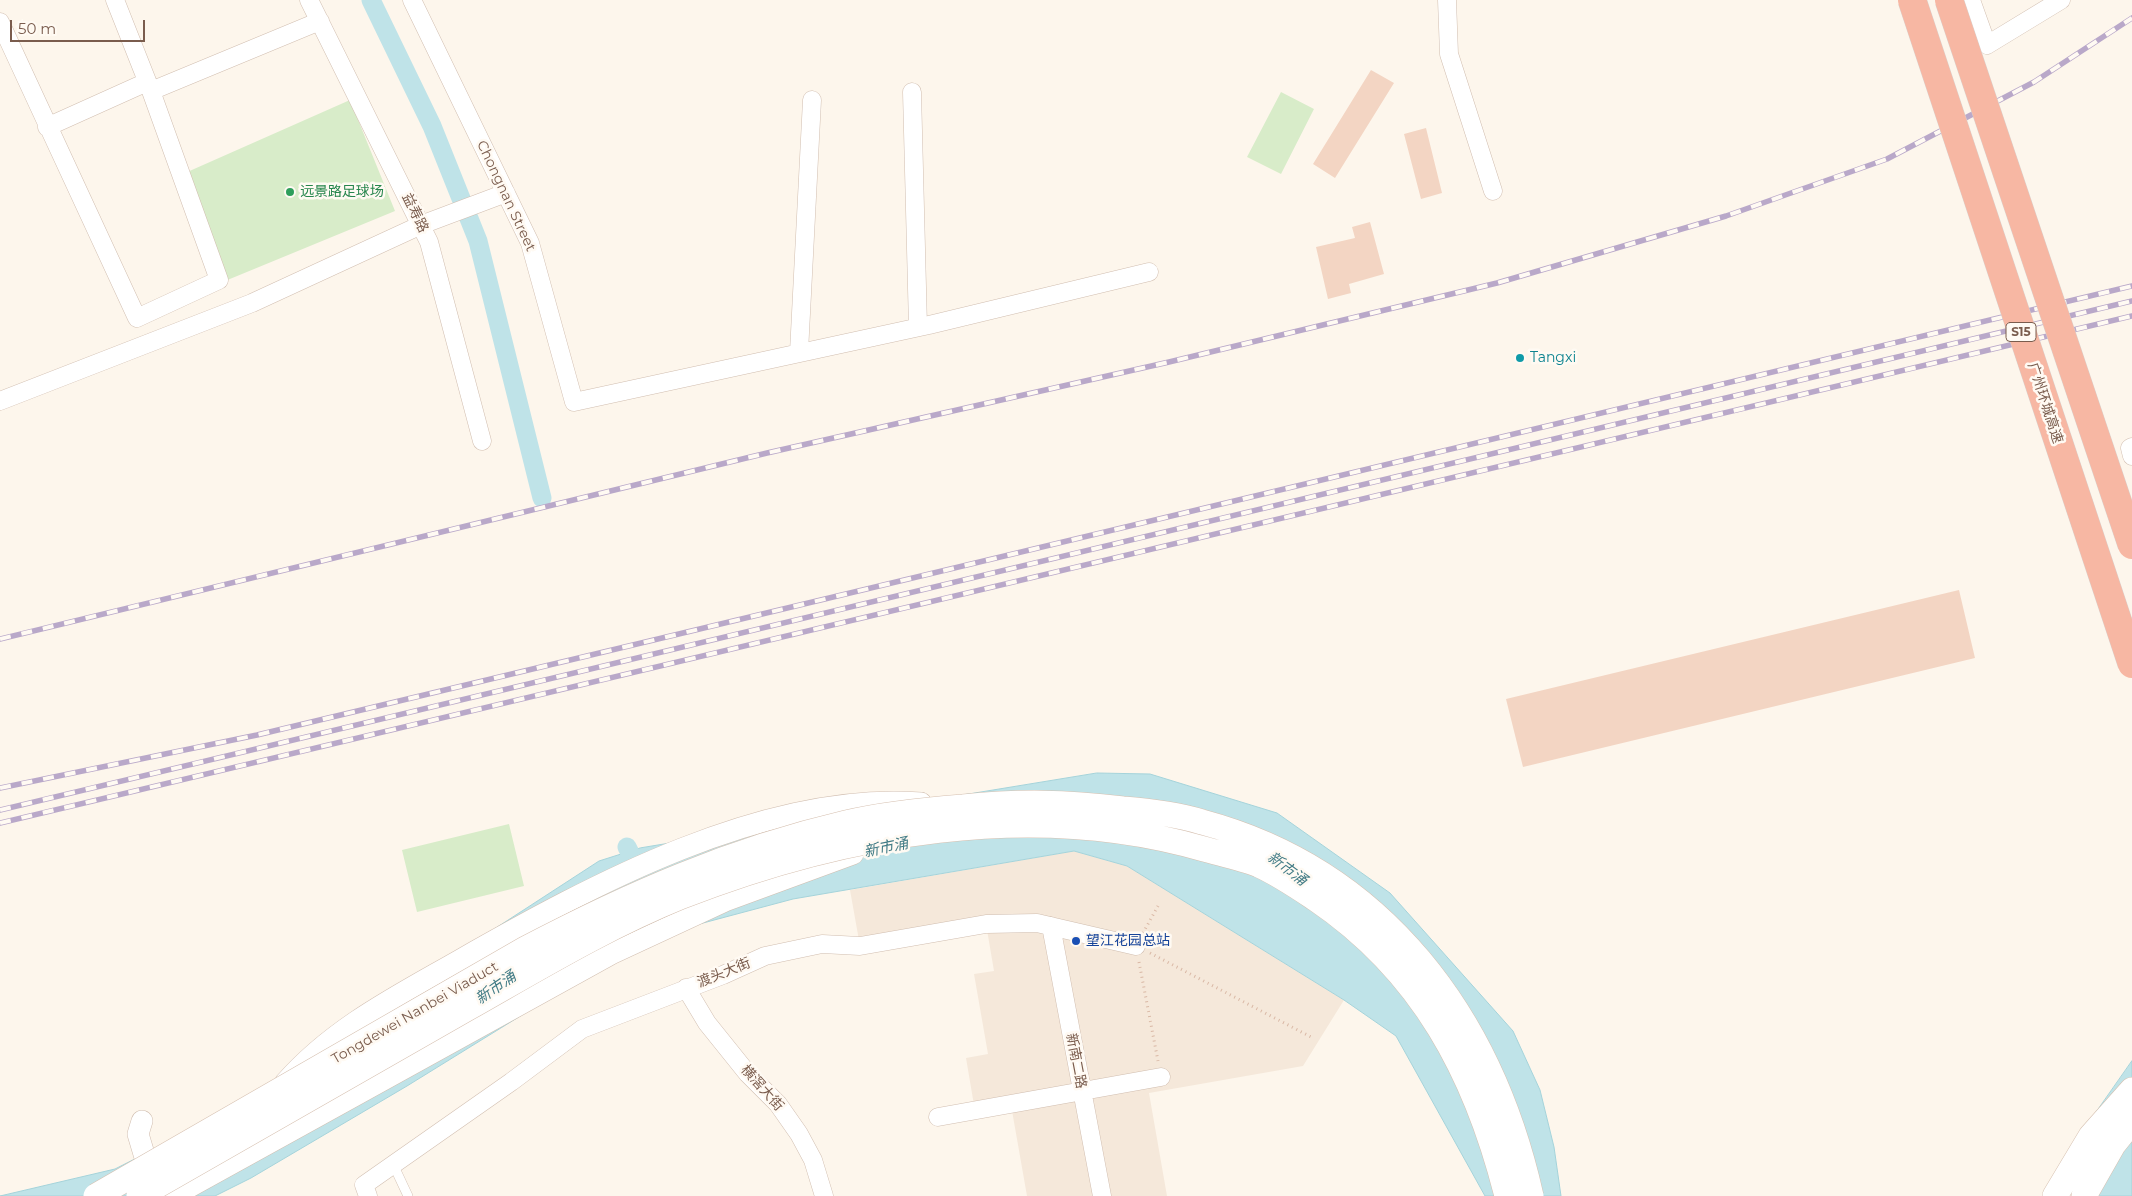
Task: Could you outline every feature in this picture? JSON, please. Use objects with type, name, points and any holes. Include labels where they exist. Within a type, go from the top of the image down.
[{"type":"highway","name":"广州环城高速","points":[[1912,0],[2132,664]]},
{"type":"highway","name":"S15","points":[[1949,0],[2132,545]]},
{"type":"main road","name":"Tongdewei Nanbei Viaduct","points":[[96,1196],[525,949],[596,911],[659,883],[748,850],[849,822],[910,812],[1033,802],[1068,803],[1161,813],[1200,821],[1243,835],[1280,851],[1346,890],[1382,920],[1405,943],[1454,1005],[1498,1088],[1524,1164],[1531,1196]]},
{"type":"main road","name":"Tongdewei Nanbei Viaduct","points":[[156,1195],[569,951],[644,913],[681,897],[793,860],[864,842],[909,834],[1028,825],[1071,826],[1139,834],[1184,843],[1258,865],[1303,890],[1348,920],[1382,953],[1413,988],[1432,1014],[1461,1066],[1475,1097],[1490,1138],[1507,1196]]},
{"type":"main road","points":[[2055,1196],[2091,1136],[2132,1090]]},
{"type":"main road","points":[[2084,1196],[2113,1145],[2132,1121]]},
{"type":"street","points":[[0,22],[137,318],[219,280],[149,86],[115,0]]},
{"type":"street","name":"益寿路","points":[[309,0],[429,242],[482,441]]},
{"type":"street","name":"Chongnan Street","points":[[412,0],[530,243],[574,402],[799,352]]},
{"type":"street","points":[[1447,0],[1448,54],[1493,191]]},
{"type":"street","points":[[1971,0],[1987,46],[2061,0]]},
{"type":"street","points":[[47,127],[320,21]]},
{"type":"street","points":[[912,92],[918,327]]},
{"type":"street","points":[[812,100],[799,352],[918,327],[1149,272]]},
{"type":"street","points":[[0,401],[252,303],[420,225],[506,193]]},
{"type":"street","points":[[2132,447],[2130,448],[2132,456]]},
{"type":"street","points":[[156,1195],[244,1138],[282,1086],[303,1063],[356,1020],[524,924],[631,871],[682,849],[785,816],[864,803],[900,801],[966,806]]},
{"type":"street","points":[[156,1195],[611,954],[725,901],[909,834]]},
{"type":"street","name":"渡头大街","points":[[366,1190],[394,1164],[511,1082],[582,1029],[765,956],[822,944],[860,946],[986,924],[1037,922],[1136,946]]},
{"type":"street","name":"新南二路","points":[[1051,926],[1102,1196]]},
{"type":"street","name":"横滘大街","points":[[686,988],[707,1023],[748,1074],[778,1104],[799,1134],[813,1160],[824,1196]]},
{"type":"street","points":[[938,1117],[1161,1077]]},
{"type":"street","points":[[140,1128],[156,1195]]},
{"type":"lane","points":[[394,1164],[408,1196]]},
{"type":"path","points":[[1158,906],[1136,946],[1161,1077]]},
{"type":"path","points":[[1136,946],[1313,1038]]},
{"type":"shaded area","points":[[1074,851],[1127,866],[1344,1000],[1303,1066],[1149,1093],[1167,1196],[1027,1196],[1011,1105],[975,1111],[966,1058],[988,1054],[974,974],[994,971],[986,924],[860,946],[850,890]]},
{"type":"green space","points":[[1281,92],[1314,109],[1281,174],[1247,157]]},
{"type":"green space","name":"远景路足球场","points":[[350,100],[395,211],[225,281],[185,173]]},
{"type":"green space","points":[[509,824],[524,886],[417,912],[402,850]]},
{"type":"water","name":"新市涌","points":[[1097,773],[1150,774],[1277,813],[1390,893],[1513,1031],[1540,1090],[1554,1147],[1561,1196],[1485,1196],[1396,1036],[1344,1000],[1127,866],[1074,851],[793,899],[658,935],[572,984],[407,1086],[251,1178],[215,1196],[0,1196],[115,1169],[247,1102],[405,987],[599,861],[640,848]]},
{"type":"water","points":[[2132,1061],[2132,1196],[2098,1196],[2072,1147]]},
{"type":"building","points":[[1371,70],[1394,83],[1335,178],[1313,164]]},
{"type":"building","points":[[1426,128],[1442,193],[1421,199],[1404,134]]},
{"type":"building","points":[[1370,222],[1384,274],[1349,284],[1351,293],[1328,299],[1316,247],[1355,238],[1352,227]]},
{"type":"building","points":[[1959,590],[1975,658],[1523,767],[1506,699]]},
{"type":"waterway","points":[[371,0],[432,126],[478,241],[542,498]]},
{"type":"waterway","points":[[627,847],[640,873]]},
{"type":"railway","points":[[0,639],[767,453],[1169,362],[1497,283],[1726,216],[1887,159],[2034,82],[2132,18]]},
{"type":"railway","points":[[0,788],[257,735],[2132,286]]},
{"type":"railway","points":[[0,810],[2132,301]]},
{"type":"railway","points":[[0,823],[2132,316]]},
{"type":"place","name":"远景路足球场","points":[[290,192]]},
{"type":"place","name":"Tangxi","points":[[1520,358]]},
{"type":"place","name":"望江花园总站","points":[[1076,941]]}]
